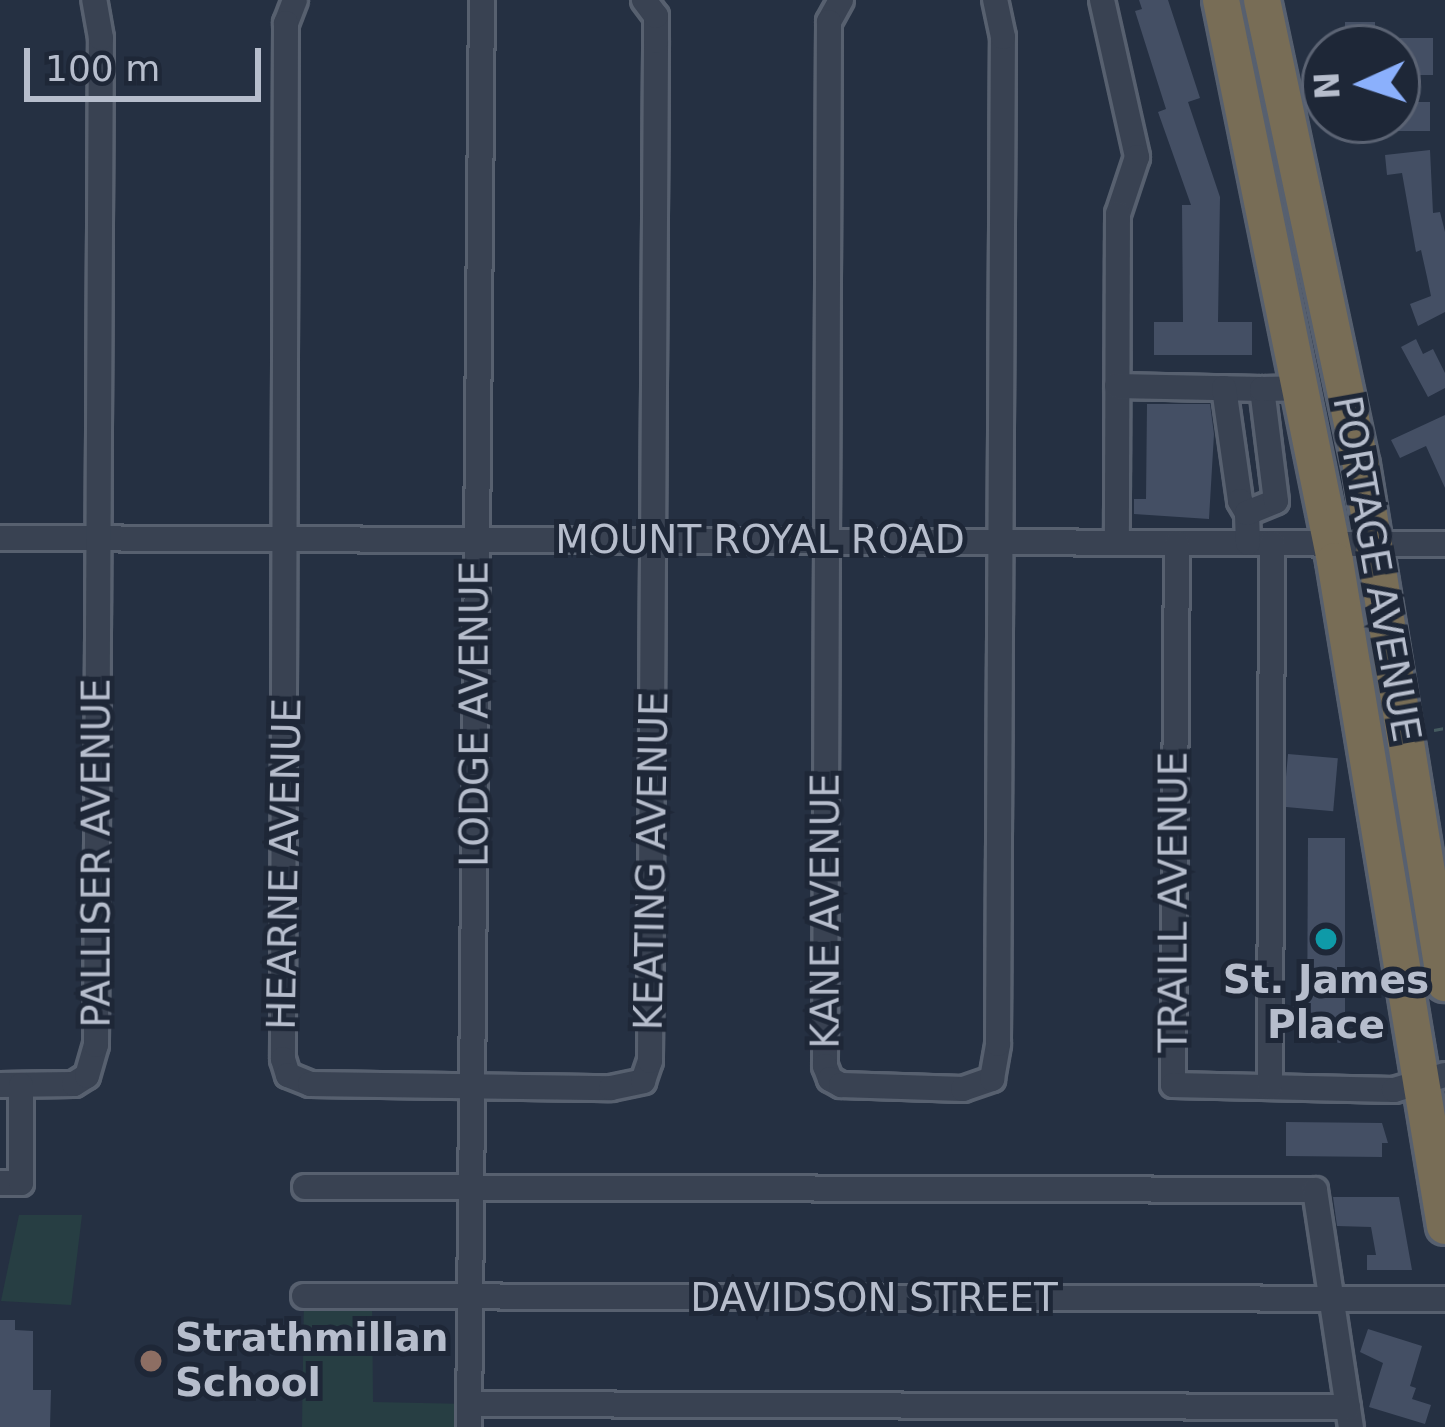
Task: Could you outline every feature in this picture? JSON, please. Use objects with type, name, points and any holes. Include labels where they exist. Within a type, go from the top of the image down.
[{"type":"highway","name":"PORTAGE AVENUE","points":[[1221,0],[1332,544],[1433,1077],[1445,1226]]},
{"type":"highway","name":"PORTAGE AVENUE","points":[[1262,0],[1316,232],[1375,543],[1445,982]]},
{"type":"street","points":[[94,0],[101,38],[100,539]]},
{"type":"street","points":[[288,538],[286,23],[296,0]]},
{"type":"street","name":"LODGE AVENUE","points":[[469,1416],[482,0]]},
{"type":"street","points":[[644,0],[656,16],[655,540]]},
{"type":"street","points":[[828,541],[829,22],[842,0]]},
{"type":"street","points":[[995,0],[1003,37],[1002,542]]},
{"type":"street","points":[[1102,0],[1137,157],[1118,214],[1117,543]]},
{"type":"street","points":[[1118,386],[1301,388]]},
{"type":"street","points":[[1224,388],[1240,501],[1260,543],[1270,1087]]},
{"type":"street","points":[[1246,513],[1276,500],[1262,389]]},
{"type":"street","name":"MOUNT ROYAL ROAD","points":[[0,538],[1445,544]]},
{"type":"street","name":"HEARNE AVENUE","points":[[288,538],[283,1059],[288,1075],[310,1084],[472,1086]]},
{"type":"street","name":"PALLISER AVENUE","points":[[10,1085],[74,1084],[87,1076],[96,1045],[100,539]]},
{"type":"street","name":"KEATING AVENUE","points":[[472,1086],[630,1087],[643,1081],[650,1061],[655,540]]},
{"type":"street","name":"KANE AVENUE","points":[[828,541],[825,1066],[830,1078],[841,1084],[963,1088],[981,1086],[997,1069],[1002,542]]},
{"type":"street","name":"TRAILL AVENUE","points":[[1177,543],[1173,1084],[1394,1090],[1433,1077]]},
{"type":"street","points":[[0,1183],[21,1183],[10,1085]]},
{"type":"street","points":[[305,1187],[1315,1190],[1349,1417],[469,1416]]},
{"type":"street","name":"DAVIDSON STREET","points":[[304,1296],[1445,1300]]},
{"type":"path","points":[[1434,730],[1445,728]]},
{"type":"green space","points":[[19,1215],[82,1215],[71,1305],[1,1301]]},
{"type":"green space","points":[[304,1296],[372,1296],[373,1402],[469,1404],[469,1427],[302,1427]]},
{"type":"building","points":[[1139,0],[1168,0],[1200,98],[1188,102],[1220,197],[1218,322],[1252,322],[1252,355],[1154,355],[1154,322],[1183,322],[1182,205],[1191,205],[1158,112],[1166,109],[1135,11],[1142,9]]},
{"type":"building","points":[[1421,38],[1433,38],[1433,75],[1421,75]]},
{"type":"building","points":[[1421,102],[1430,102],[1430,131],[1421,131]]},
{"type":"building","points":[[1430,150],[1433,213],[1440,212],[1445,232],[1445,312],[1418,326],[1410,304],[1431,296],[1421,250],[1416,252],[1402,173],[1387,175],[1385,155]]},
{"type":"building","points":[[1416,339],[1423,354],[1433,349],[1445,373],[1445,388],[1428,397],[1401,347]]},
{"type":"building","points":[[1147,404],[1210,404],[1214,434],[1209,519],[1134,514],[1134,499],[1146,499]]},
{"type":"building","points":[[1445,415],[1445,488],[1426,446],[1400,458],[1391,440]]},
{"type":"building","points":[[1288,754],[1338,758],[1333,811],[1283,807]]},
{"type":"building","name":"St. James Place","points":[[1308,838],[1345,838],[1345,1039],[1340,1043],[1307,1039]]},
{"type":"building","points":[[1286,1122],[1382,1123],[1388,1143],[1382,1143],[1382,1157],[1286,1156]]},
{"type":"building","points":[[1333,1197],[1399,1197],[1412,1270],[1367,1270],[1367,1255],[1376,1255],[1371,1227],[1337,1226]]},
{"type":"building","points":[[0,1320],[15,1320],[15,1330],[33,1331],[33,1390],[51,1390],[50,1427],[0,1427]]},
{"type":"building","points":[[1368,1329],[1422,1346],[1410,1386],[1416,1388],[1412,1399],[1431,1405],[1425,1424],[1369,1407],[1383,1363],[1360,1352]]},
{"type":"place","name":"St. James Place","points":[[1326,939]]},
{"type":"place","name":"Strathmillan School","points":[[151,1361]]}]
